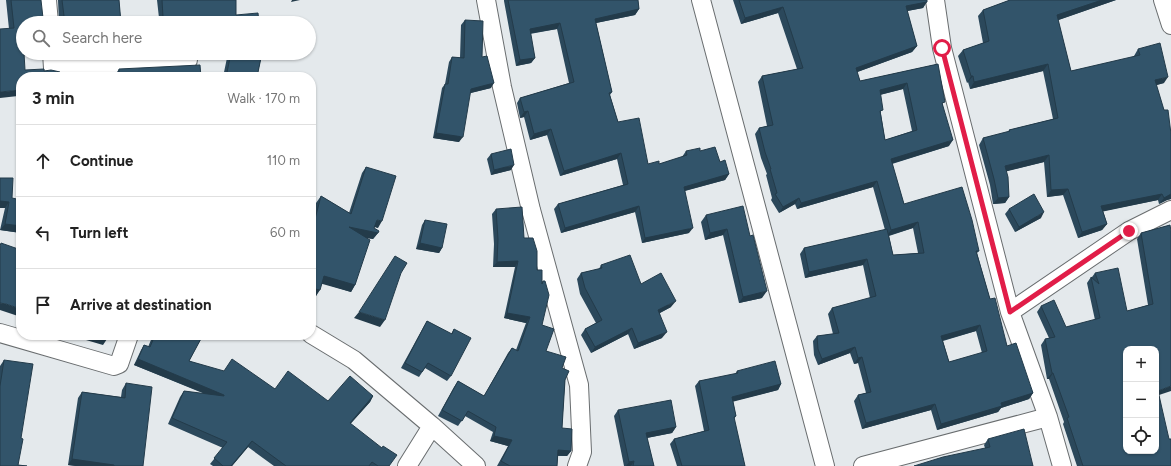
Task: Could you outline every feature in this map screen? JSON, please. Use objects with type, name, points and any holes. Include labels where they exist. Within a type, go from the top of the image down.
[{"type":"street","points":[[47,0],[48,16]]},
{"type":"street","points":[[486,0],[502,87],[531,210],[579,385],[582,452],[577,466]]},
{"type":"street","points":[[701,0],[825,466]]},
{"type":"street","points":[[935,0],[942,48],[1010,312],[1048,417],[1062,466]]},
{"type":"street","points":[[1163,0],[1171,25]]},
{"type":"street","points":[[52,60],[53,68],[188,60]]},
{"type":"street","points":[[1010,312],[1129,231],[1171,210]]},
{"type":"street","points":[[0,333],[16,338]]},
{"type":"street","points":[[316,337],[354,360],[432,426],[476,466]]},
{"type":"street","points":[[24,340],[114,366],[119,364],[122,359],[128,340]]},
{"type":"street","points":[[863,466],[1048,417]]},
{"type":"street","points":[[407,466],[432,426]]},
{"type":"building","points":[[11,0],[41,0],[43,16],[16,16],[16,60],[24,60],[25,70],[44,69],[44,71],[51,70],[60,72],[16,72],[16,90],[0,92],[0,29],[14,28]]},
{"type":"building","points":[[62,0],[119,0],[120,16],[64,16]]},
{"type":"building","points":[[162,0],[236,0],[236,15],[258,13],[258,16],[163,16]]},
{"type":"building","points":[[508,0],[638,0],[639,9],[595,19],[612,92],[609,93],[618,122],[639,118],[648,164],[659,161],[659,164],[687,155],[686,151],[700,148],[700,151],[715,147],[720,162],[725,160],[729,174],[684,187],[693,228],[645,238],[639,206],[565,228],[558,204],[628,184],[621,153],[564,171],[551,129],[534,134],[528,111],[524,112],[520,98],[574,82],[560,23],[530,29],[535,58],[520,60]]},
{"type":"building","points":[[739,0],[927,0],[927,2],[906,6],[917,46],[856,68],[860,81],[938,64],[945,102],[942,103],[953,140],[891,159],[904,204],[962,187],[979,251],[976,251],[990,299],[995,298],[1007,346],[1016,343],[1033,393],[1001,403],[1002,406],[941,424],[935,404],[866,423],[858,395],[871,392],[862,357],[858,358],[855,347],[822,359],[818,349],[817,336],[839,333],[832,308],[876,296],[867,259],[809,272],[804,248],[887,229],[893,255],[924,253],[918,222],[891,230],[877,181],[801,203],[799,198],[783,207],[775,194],[777,193],[759,128],[773,125],[762,76],[803,68],[783,7],[745,18]],"holes":[[[907,83],[917,130],[885,140],[880,111],[883,110],[880,90]],[[980,325],[987,351],[949,362],[941,336]]]},
{"type":"building","points":[[1010,0],[1102,0],[1057,15],[1071,71],[1140,55],[1138,49],[1160,43],[1168,77],[1155,80],[1164,110],[1168,110],[1171,134],[1171,194],[1164,198],[1162,194],[1101,206],[1107,224],[1082,232],[1068,189],[1051,190],[1049,155],[1005,166],[1008,177],[1009,197],[998,198],[983,138],[1058,118],[1048,64],[974,82],[973,76],[971,76],[963,50],[989,41],[983,10]]},
{"type":"building","points":[[465,20],[483,21],[482,57],[487,56],[494,83],[471,89],[463,137],[436,133],[445,84],[448,84],[452,57],[464,58]]},
{"type":"building","points":[[230,60],[261,60],[258,72],[227,72]]},
{"type":"building","points":[[200,65],[201,72],[119,72],[119,69]]},
{"type":"building","points":[[511,149],[514,165],[494,170],[491,154]]},
{"type":"building","points":[[366,167],[396,176],[382,221],[377,220],[374,228],[379,231],[378,233],[349,227],[370,240],[355,285],[324,276],[320,290],[316,289],[316,215],[321,196],[351,214]]},
{"type":"building","points":[[0,178],[13,178],[12,198],[16,199],[16,225],[5,224],[9,202],[0,201]]},
{"type":"building","points":[[1034,194],[1044,212],[1019,227],[1009,209]]},
{"type":"building","points":[[743,206],[750,236],[753,235],[767,291],[743,297],[727,229],[710,233],[706,215]]},
{"type":"building","points":[[522,207],[524,238],[533,238],[537,251],[537,270],[542,270],[542,284],[543,281],[545,281],[549,295],[542,325],[554,329],[546,351],[566,357],[562,368],[569,371],[565,380],[562,428],[572,429],[571,451],[558,450],[557,466],[510,466],[501,461],[512,440],[494,436],[496,427],[468,411],[462,421],[442,410],[458,381],[484,396],[512,348],[518,351],[530,317],[507,313],[518,261],[497,262],[498,239],[496,209]]},
{"type":"building","points":[[425,220],[447,224],[442,248],[420,243]]},
{"type":"building","points":[[1170,225],[1171,386],[1159,391],[1159,346],[1123,346],[1123,454],[1159,454],[1159,395],[1169,439],[1171,439],[1171,466],[1083,466],[1067,418],[1069,417],[1052,373],[1045,339],[1055,337],[1041,306],[1054,300],[1066,327],[1100,318],[1091,277],[1099,284],[1095,273],[1118,268],[1127,311],[1153,304],[1141,233]]},
{"type":"building","points":[[1,243],[16,248],[16,307],[0,303]]},
{"type":"building","points":[[630,255],[641,284],[661,273],[676,301],[658,310],[667,332],[638,343],[632,328],[595,347],[585,329],[602,320],[585,288],[581,273],[602,268],[601,265]]},
{"type":"building","points":[[395,256],[407,263],[401,273],[385,320],[359,312]]},
{"type":"building","points":[[427,321],[452,334],[454,329],[471,338],[451,376],[428,363],[422,372],[405,363]]},
{"type":"building","points":[[153,340],[200,340],[189,361],[224,371],[232,359],[275,389],[288,371],[328,401],[350,376],[373,396],[350,423],[382,448],[383,446],[397,455],[389,466],[378,466],[372,462],[369,466],[286,466],[252,441],[231,466],[223,466],[214,458],[227,442],[172,418],[184,391],[224,395],[138,359],[144,345],[150,347]]},
{"type":"building","points":[[4,360],[33,364],[18,465],[27,466],[0,466],[0,386]]},
{"type":"building","points":[[775,361],[781,384],[732,397],[736,416],[734,417],[745,466],[682,466],[674,439],[709,430],[699,381],[738,373],[737,371]]},
{"type":"building","points":[[126,383],[152,387],[143,466],[114,466],[72,459],[82,392],[125,398]]},
{"type":"building","points":[[671,400],[676,427],[646,433],[654,466],[633,466],[634,461],[629,462],[618,410]]},
{"type":"building","points":[[1024,429],[1033,466],[914,466],[943,457],[990,447],[988,439]]},
{"type":"route","points":[[942,48],[1010,312],[1129,231]]}]
